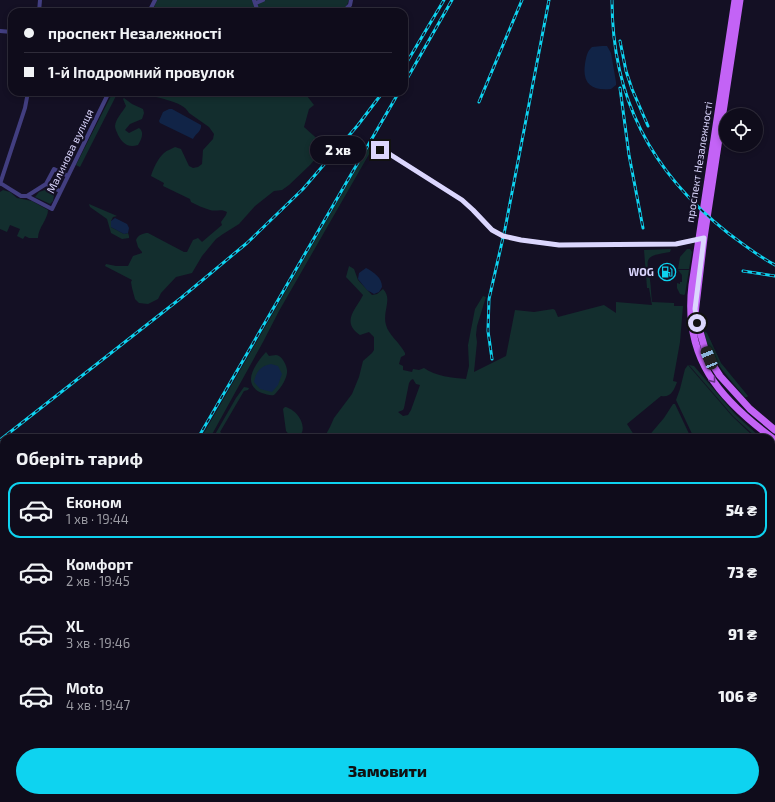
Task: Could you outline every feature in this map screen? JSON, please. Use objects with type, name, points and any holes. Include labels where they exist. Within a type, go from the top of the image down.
[{"type":"main road","name":"проспект Незалежності","points":[[735,0],[701,238],[695,314],[705,349],[713,366],[727,385],[759,418],[775,430]]},
{"type":"main road","name":"проспект Незалежності","points":[[740,0],[690,303],[692,331],[700,360],[712,380],[732,403],[750,421],[767,434]]},
{"type":"street","points":[[255,1],[263,0]]},
{"type":"street","points":[[0,184],[25,108],[27,96]]},
{"type":"street","name":"Малинова вулиця","points":[[0,184],[21,196],[27,196],[52,209],[108,96]]},
{"type":"street","points":[[380,150],[385,151],[455,196],[473,210],[492,230],[503,236],[559,245],[676,244],[701,238]]},
{"type":"street","points":[[27,196],[46,184],[54,169],[68,176]]},
{"type":"street","points":[[46,184],[60,191]]},
{"type":"green space","points":[[157,0],[349,0],[344,8],[154,8]]},
{"type":"green space","points":[[111,96],[116,96],[80,167],[76,165]]},
{"type":"green space","points":[[153,96],[307,96],[314,105],[309,109],[304,127],[323,144],[330,138],[332,140],[310,165],[289,185],[282,190],[274,191],[255,206],[239,224],[216,239],[202,256],[192,273],[176,277],[161,293],[158,299],[148,304],[139,303],[135,299],[131,282],[132,280],[105,266],[106,264],[128,266],[133,256],[142,253],[136,240],[139,236],[146,233],[184,252],[187,252],[193,240],[198,238],[202,242],[222,225],[221,222],[227,212],[223,210],[210,210],[191,202],[190,199],[163,186],[164,183],[151,176],[162,155],[175,147],[181,149],[189,166],[193,168],[198,167],[202,164],[203,150],[213,139],[214,134],[209,127],[189,113],[181,105]]},
{"type":"green space","points":[[124,98],[143,109],[144,113],[142,119],[130,124],[125,130],[129,133],[139,128],[141,130],[142,136],[138,145],[129,146],[124,143],[115,128],[119,116],[126,106],[123,99]]},
{"type":"green space","points":[[375,141],[376,142],[279,311],[212,434],[203,434],[369,147]]},
{"type":"green space","points":[[3,190],[10,192],[17,198],[32,201],[48,210],[38,234],[38,238],[29,238],[25,236],[23,239],[17,236],[20,229],[10,225],[7,232],[0,229],[0,192]]},
{"type":"green space","points":[[45,190],[53,192],[53,201],[50,204],[35,197],[39,192]]},
{"type":"green space","points":[[89,204],[117,216],[113,217],[111,227],[124,234],[128,233],[129,238],[122,239],[111,233],[107,219],[90,207]]},
{"type":"green space","points":[[671,249],[670,252],[649,258],[648,266],[652,302],[674,303],[674,306],[683,306],[680,342],[673,381],[677,382],[670,395],[661,396],[627,424],[633,434],[326,434],[334,418],[352,394],[359,377],[363,361],[374,350],[374,337],[369,332],[360,335],[351,325],[354,310],[363,295],[346,277],[349,266],[354,269],[358,280],[372,295],[377,294],[383,289],[386,293],[386,325],[389,332],[405,353],[405,355],[401,357],[399,364],[403,366],[403,370],[412,372],[413,369],[419,370],[424,368],[439,375],[466,379],[469,366],[468,345],[475,309],[483,296],[486,297],[477,326],[474,372],[506,356],[515,310],[534,312],[553,309],[558,317],[604,305],[616,313],[616,302],[652,305],[649,288],[647,288],[644,250]],"holes":[[[413,379],[416,384],[420,385],[411,410],[408,415],[403,416],[398,412],[404,408],[409,383]]]},
{"type":"green space","points":[[687,249],[690,249],[692,252],[689,269],[678,269],[680,257]]},
{"type":"green space","points":[[678,270],[689,270],[684,295],[680,294],[677,288],[677,283],[680,284],[680,282],[682,282],[682,275]]},
{"type":"green space","points":[[704,331],[707,333],[721,363],[748,396],[747,397],[745,397],[720,367],[706,341]]},
{"type":"green space","points":[[266,352],[269,356],[276,355],[280,357],[287,368],[285,379],[274,395],[262,393],[255,389],[251,379],[255,367]]},
{"type":"green space","points":[[688,365],[732,416],[751,434],[692,434],[676,400],[685,369]]},
{"type":"green space","points":[[689,365],[694,366],[735,414],[757,434],[753,434],[733,416]]},
{"type":"green space","points":[[244,387],[249,388],[248,390],[244,391],[220,432],[223,434],[215,434]]},
{"type":"green space","points":[[673,404],[675,404],[689,434],[650,434],[664,418]]},
{"type":"green space","points":[[285,407],[289,408],[298,415],[303,429],[301,434],[289,434],[286,431],[283,409]]},
{"type":"water","points":[[607,46],[611,53],[616,85],[611,89],[598,89],[590,85],[585,77],[585,64],[589,50],[592,47]]},
{"type":"water","points":[[172,109],[201,125],[193,139],[160,123],[159,121],[163,112]]},
{"type":"water","points":[[115,218],[127,224],[129,228],[128,233],[124,234],[111,227],[111,221]]},
{"type":"water","points":[[366,268],[375,273],[381,281],[382,287],[379,292],[374,294],[367,290],[358,279],[359,273]]},
{"type":"water","points":[[271,364],[278,366],[282,374],[278,385],[272,392],[260,389],[254,382],[259,370],[264,366]]},
{"type":"railway","points":[[408,60],[444,0]]},
{"type":"railway","points":[[408,77],[452,0]]},
{"type":"railway","points":[[479,102],[522,0]]},
{"type":"railway","points":[[492,359],[488,331],[489,299],[505,229],[549,0]]},
{"type":"railway","points":[[612,0],[614,36],[619,69],[628,101],[641,130],[657,158],[677,185],[701,209],[728,233],[775,265]]},
{"type":"railway","points":[[620,41],[626,71],[648,126]]},
{"type":"railway","points":[[620,88],[629,155],[643,228]]},
{"type":"railway","points":[[8,434],[181,298],[247,243],[303,189],[358,125],[380,96]]},
{"type":"railway","points":[[200,434],[397,96]]},
{"type":"railway","points":[[743,271],[775,276]]},
{"type":"place","name":"WOG","points":[[667,272]]},
{"type":"route","points":[[380,150],[385,151],[467,204],[492,230],[503,236],[559,245],[676,244],[704,238],[695,309],[697,323]]}]
